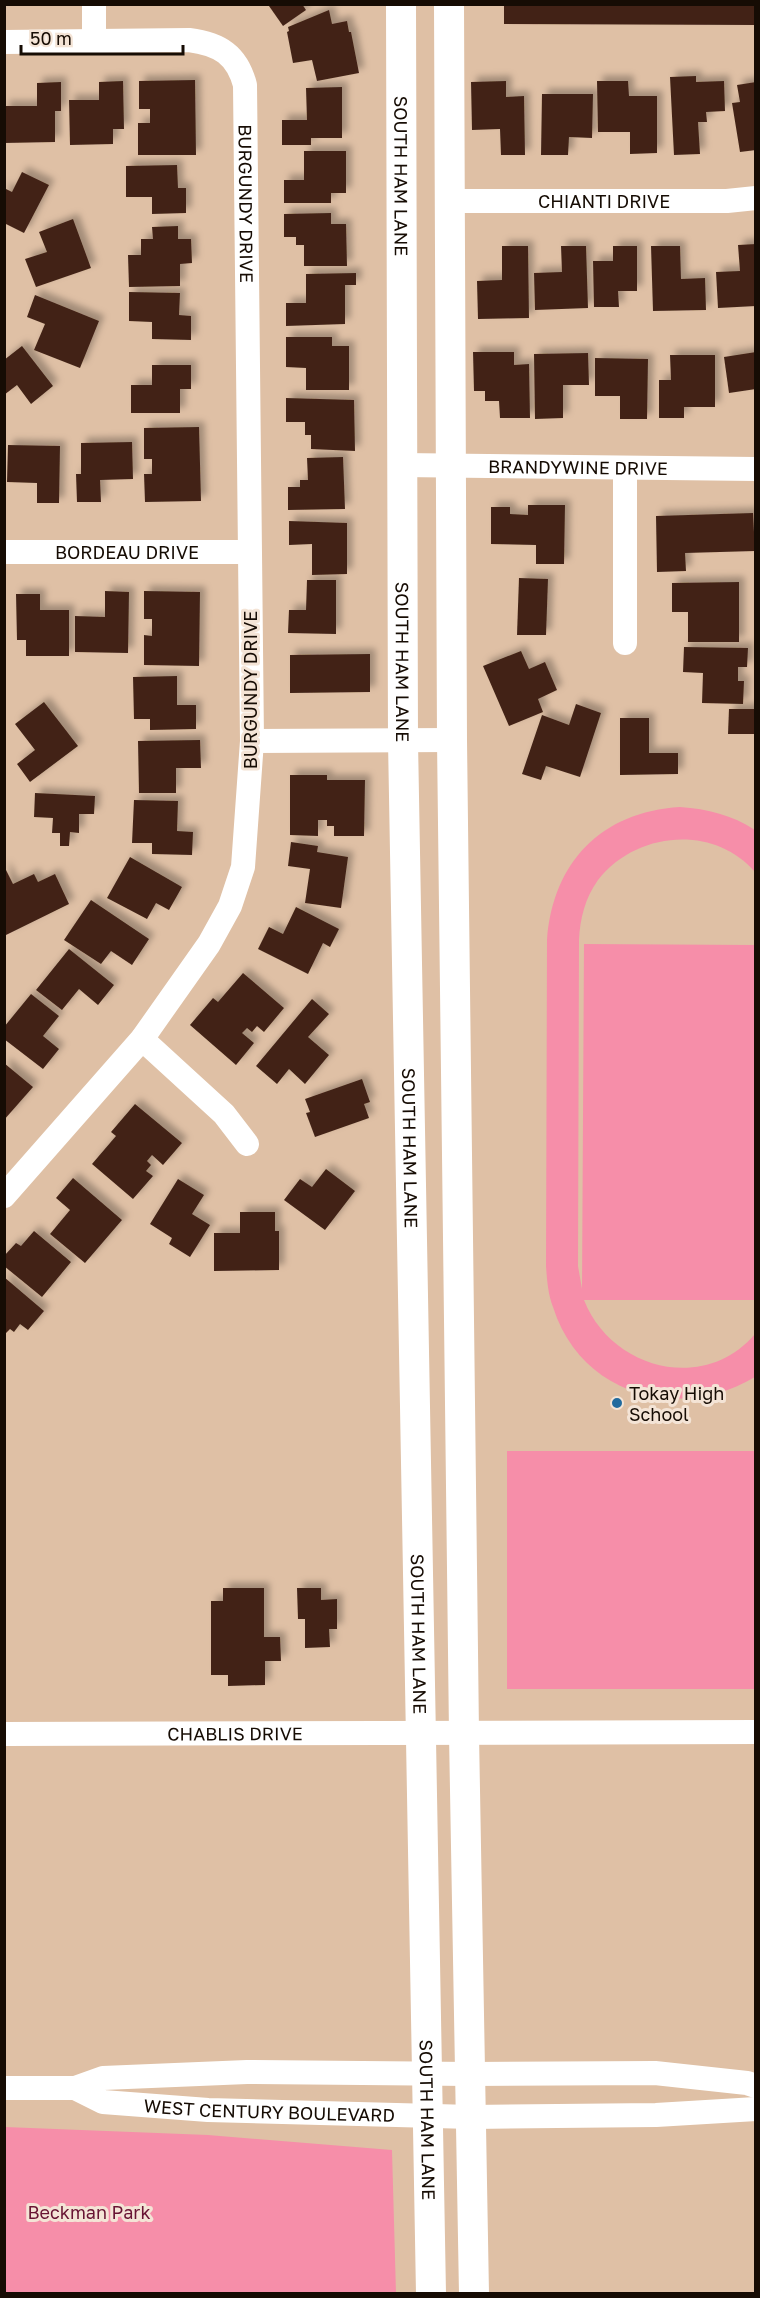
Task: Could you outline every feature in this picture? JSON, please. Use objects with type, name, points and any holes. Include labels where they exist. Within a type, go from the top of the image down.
[{"type":"main road","name":"SOUTH HAM LANE","points":[[401,4],[403,741],[431,2294]]},
{"type":"main road","points":[[449,4],[452,201],[452,740],[464,1734],[474,2294]]},
{"type":"street","points":[[94,4],[94,40]]},
{"type":"street","name":"BURGUNDY DRIVE","points":[[4,42],[189,40],[204,42],[224,50],[240,68],[245,103],[252,741],[243,867],[230,906],[209,944],[142,1039],[4,1196]]},
{"type":"street","name":"CHIANTI DRIVE","points":[[452,201],[727,201],[756,198]]},
{"type":"street","name":"BRANDYWINE DRIVE","points":[[401,465],[756,469]]},
{"type":"street","points":[[625,468],[625,643]]},
{"type":"street","name":"BORDEAU DRIVE","points":[[4,552],[249,552]]},
{"type":"street","points":[[252,741],[452,740]]},
{"type":"street","points":[[142,1039],[224,1114],[246,1144]]},
{"type":"street","points":[[464,1734],[756,1732]]},
{"type":"street","name":"CHABLIS DRIVE","points":[[4,1734],[464,1734]]},
{"type":"street","name":"WEST CENTURY BOULEVARD","points":[[4,2088],[75,2088],[103,2078],[247,2072],[655,2073],[756,2086]]},
{"type":"street","name":"WEST CENTURY BOULEVARD","points":[[75,2088],[103,2102],[208,2110],[472,2117],[656,2115],[756,2109]]},
{"type":"green space","points":[[680,807],[719,814],[738,820],[755,830],[755,872],[738,857],[719,846],[697,841],[675,840],[654,843],[633,851],[614,864],[598,880],[590,894],[584,909],[579,940],[578,1266],[582,1289],[584,944],[755,945],[755,1300],[584,1300],[597,1324],[615,1343],[637,1357],[660,1365],[686,1368],[711,1364],[734,1353],[755,1334],[755,1377],[726,1391],[696,1398],[666,1398],[636,1392],[609,1380],[586,1362],[567,1337],[553,1307],[546,1266],[547,940],[551,912],[559,887],[571,865],[586,846],[605,831],[627,819],[652,811]]},
{"type":"green space","points":[[507,1451],[755,1451],[755,1689],[507,1689]]},
{"type":"green space","name":"Beckman Park","points":[[5,2127],[208,2135],[392,2150],[396,2293],[5,2293]]},
{"type":"building","points":[[271,4],[302,4],[306,10],[283,26],[269,6]]},
{"type":"building","points":[[504,4],[756,4],[756,25],[504,24]]},
{"type":"building","points":[[329,10],[332,24],[347,21],[359,73],[317,81],[312,60],[293,63],[287,32],[288,27]]},
{"type":"building","points":[[696,76],[696,82],[724,81],[725,111],[706,112],[707,122],[698,122],[700,154],[674,155],[670,77]]},
{"type":"building","points":[[195,80],[196,155],[138,155],[138,123],[150,123],[150,109],[139,109],[139,81]]},
{"type":"building","points":[[123,81],[124,129],[113,129],[113,144],[70,145],[69,100],[99,100],[99,82]]},
{"type":"building","points":[[506,81],[506,97],[524,96],[525,155],[501,155],[500,129],[472,130],[471,82]]},
{"type":"building","points":[[597,81],[628,81],[629,96],[657,96],[657,153],[630,154],[630,132],[598,132]]},
{"type":"building","points":[[61,82],[61,111],[55,111],[55,142],[4,143],[4,106],[37,106],[37,83]]},
{"type":"building","points":[[756,82],[756,150],[740,152],[732,103],[740,102],[737,85]]},
{"type":"building","points":[[342,87],[342,138],[311,138],[311,145],[282,145],[282,120],[307,120],[306,88]]},
{"type":"building","points":[[542,94],[593,94],[592,138],[569,137],[568,155],[541,155]]},
{"type":"building","points":[[304,151],[346,151],[346,193],[331,193],[331,203],[284,203],[284,180],[304,180]]},
{"type":"building","points":[[177,165],[178,188],[186,188],[186,213],[152,214],[152,197],[126,197],[126,166]]},
{"type":"building","points":[[22,172],[49,185],[24,233],[4,223],[4,188],[12,192]]},
{"type":"building","points":[[331,213],[331,224],[346,224],[347,266],[304,266],[304,245],[296,245],[296,237],[284,237],[284,214]]},
{"type":"building","points":[[73,219],[91,268],[36,287],[25,259],[47,252],[39,232]]},
{"type":"building","points":[[178,226],[178,239],[191,239],[192,263],[180,264],[180,286],[129,287],[128,255],[141,255],[141,239],[153,239],[152,227]]},
{"type":"building","points":[[756,244],[756,306],[718,308],[716,272],[740,271],[738,245]]},
{"type":"building","points":[[502,246],[528,246],[529,318],[478,319],[477,281],[502,280]]},
{"type":"building","points":[[561,246],[586,246],[588,308],[535,310],[534,273],[562,272]]},
{"type":"building","points":[[613,246],[637,246],[637,291],[618,291],[619,307],[594,307],[593,261],[613,261]]},
{"type":"building","points":[[651,246],[680,246],[681,279],[705,278],[706,310],[653,311]]},
{"type":"building","points":[[356,273],[356,285],[345,285],[345,324],[286,326],[286,303],[306,303],[306,274]]},
{"type":"building","points":[[129,292],[180,293],[179,315],[191,316],[191,340],[152,339],[152,322],[129,321]]},
{"type":"building","points":[[35,295],[99,321],[80,368],[34,350],[45,324],[27,317]]},
{"type":"building","points":[[286,337],[332,337],[332,346],[349,346],[349,390],[306,390],[306,368],[286,367]]},
{"type":"building","points":[[22,346],[53,386],[31,404],[17,385],[4,395],[4,360]]},
{"type":"building","points":[[473,352],[514,352],[514,365],[529,364],[530,418],[500,418],[499,401],[485,401],[485,391],[474,391]]},
{"type":"building","points":[[756,352],[756,389],[729,393],[724,357]]},
{"type":"building","points":[[588,353],[589,385],[563,385],[563,418],[535,419],[534,354]]},
{"type":"building","points":[[670,355],[715,355],[715,407],[684,407],[684,418],[659,418],[659,380],[671,380]]},
{"type":"building","points":[[595,358],[648,359],[647,419],[620,419],[620,396],[595,396]]},
{"type":"building","points":[[152,365],[191,365],[191,389],[180,389],[180,413],[131,413],[131,385],[152,385]]},
{"type":"building","points":[[286,398],[354,400],[355,451],[311,449],[311,435],[305,435],[305,422],[286,422]]},
{"type":"building","points":[[199,427],[201,501],[145,502],[144,474],[152,474],[152,459],[144,459],[144,428]]},
{"type":"building","points":[[132,442],[133,479],[100,480],[101,502],[77,502],[76,474],[81,474],[81,443]]},
{"type":"building","points":[[8,445],[60,446],[59,503],[37,503],[37,483],[7,482]]},
{"type":"building","points":[[343,457],[345,509],[288,510],[288,487],[300,487],[300,480],[308,480],[307,458]]},
{"type":"building","points":[[528,505],[565,505],[564,564],[536,564],[536,545],[491,544],[491,507],[510,507],[510,514],[528,515]]},
{"type":"building","points":[[753,513],[755,551],[685,553],[686,571],[657,572],[656,516]]},
{"type":"building","points":[[289,521],[347,523],[347,574],[312,575],[312,544],[289,545]]},
{"type":"building","points":[[519,578],[548,579],[546,635],[517,635]]},
{"type":"building","points":[[307,580],[336,580],[336,634],[288,633],[289,610],[306,610]]},
{"type":"building","points":[[739,582],[739,642],[688,642],[688,612],[672,612],[672,583]]},
{"type":"building","points":[[105,591],[129,592],[128,653],[75,652],[75,616],[105,617]]},
{"type":"building","points":[[144,591],[200,592],[199,666],[144,665],[144,635],[152,636],[152,619],[144,619]]},
{"type":"building","points":[[16,594],[40,594],[40,610],[69,610],[69,656],[26,656],[26,640],[17,640]]},
{"type":"building","points":[[684,647],[748,648],[747,667],[738,667],[738,681],[744,681],[743,704],[702,703],[703,673],[683,672]]},
{"type":"building","points":[[521,651],[529,669],[545,662],[557,690],[538,699],[543,712],[509,726],[483,666]]},
{"type":"building","points":[[370,654],[370,692],[290,693],[290,655]]},
{"type":"building","points":[[177,676],[177,705],[196,705],[196,729],[150,730],[150,719],[134,719],[133,677]]},
{"type":"building","points":[[44,702],[78,746],[30,782],[17,764],[35,750],[15,724]]},
{"type":"building","points":[[576,704],[601,713],[580,777],[546,766],[541,780],[522,774],[542,715],[569,725]]},
{"type":"building","points":[[729,709],[756,709],[756,734],[728,734]]},
{"type":"building","points":[[620,718],[649,718],[649,753],[678,753],[678,774],[620,775]]},
{"type":"building","points":[[200,740],[201,768],[176,768],[176,793],[139,793],[138,741]]},
{"type":"building","points":[[290,775],[327,775],[327,780],[365,780],[364,836],[334,836],[334,826],[327,826],[327,820],[318,820],[318,836],[290,835]]},
{"type":"building","points":[[35,793],[95,796],[94,814],[79,814],[79,833],[70,832],[69,846],[60,846],[60,833],[52,833],[53,818],[34,817]]},
{"type":"building","points":[[134,800],[178,801],[177,831],[193,832],[192,855],[152,854],[152,843],[132,843]]},
{"type":"building","points":[[291,842],[318,846],[317,852],[348,857],[341,908],[305,903],[310,869],[288,866]]},
{"type":"building","points":[[130,857],[182,887],[169,910],[156,903],[147,919],[107,898]]},
{"type":"building","points":[[4,866],[13,884],[34,874],[38,882],[55,874],[69,904],[6,935]]},
{"type":"building","points":[[91,900],[149,939],[132,965],[111,951],[101,964],[64,940]]},
{"type":"building","points":[[296,907],[339,929],[330,947],[323,943],[308,974],[258,949],[269,927],[283,934]]},
{"type":"building","points":[[69,949],[114,985],[98,1005],[79,989],[62,1010],[36,990]]},
{"type":"building","points":[[243,973],[284,1008],[264,1032],[257,1026],[252,1032],[247,1028],[242,1033],[254,1043],[236,1065],[190,1025],[213,998],[218,1002]]},
{"type":"building","points":[[31,994],[59,1016],[43,1036],[59,1049],[43,1069],[4,1039],[4,1027]]},
{"type":"building","points":[[312,999],[329,1014],[308,1037],[329,1055],[305,1084],[289,1069],[277,1084],[256,1066]]},
{"type":"building","points":[[4,1063],[33,1087],[4,1120]]},
{"type":"building","points":[[362,1079],[370,1102],[364,1104],[369,1118],[315,1137],[306,1113],[310,1112],[305,1099]]},
{"type":"building","points":[[135,1104],[182,1143],[163,1165],[152,1155],[147,1161],[151,1165],[146,1171],[153,1176],[133,1199],[92,1164],[116,1136],[111,1132]]},
{"type":"building","points":[[326,1169],[355,1191],[325,1230],[284,1200],[300,1179],[312,1187]]},
{"type":"building","points":[[73,1178],[122,1220],[85,1263],[50,1234],[70,1210],[56,1198]]},
{"type":"building","points":[[178,1179],[204,1195],[192,1214],[210,1225],[190,1257],[169,1244],[172,1238],[150,1224]]},
{"type":"building","points":[[240,1212],[275,1212],[275,1231],[279,1231],[279,1270],[214,1271],[214,1233],[240,1233]]},
{"type":"building","points":[[34,1231],[71,1262],[42,1297],[4,1266],[4,1256],[16,1243],[21,1246]]},
{"type":"building","points":[[4,1277],[44,1311],[28,1330],[20,1324],[14,1332],[10,1329],[4,1335]]},
{"type":"building","points":[[223,1588],[264,1588],[264,1637],[280,1637],[281,1661],[265,1661],[265,1685],[228,1686],[228,1675],[211,1675],[211,1601],[223,1601]]},
{"type":"building","points":[[297,1588],[321,1588],[321,1600],[337,1599],[337,1629],[329,1629],[330,1647],[305,1648],[305,1619],[298,1619]]},
{"type":"place","name":"Tokay High School","points":[[617,1403]]}]
